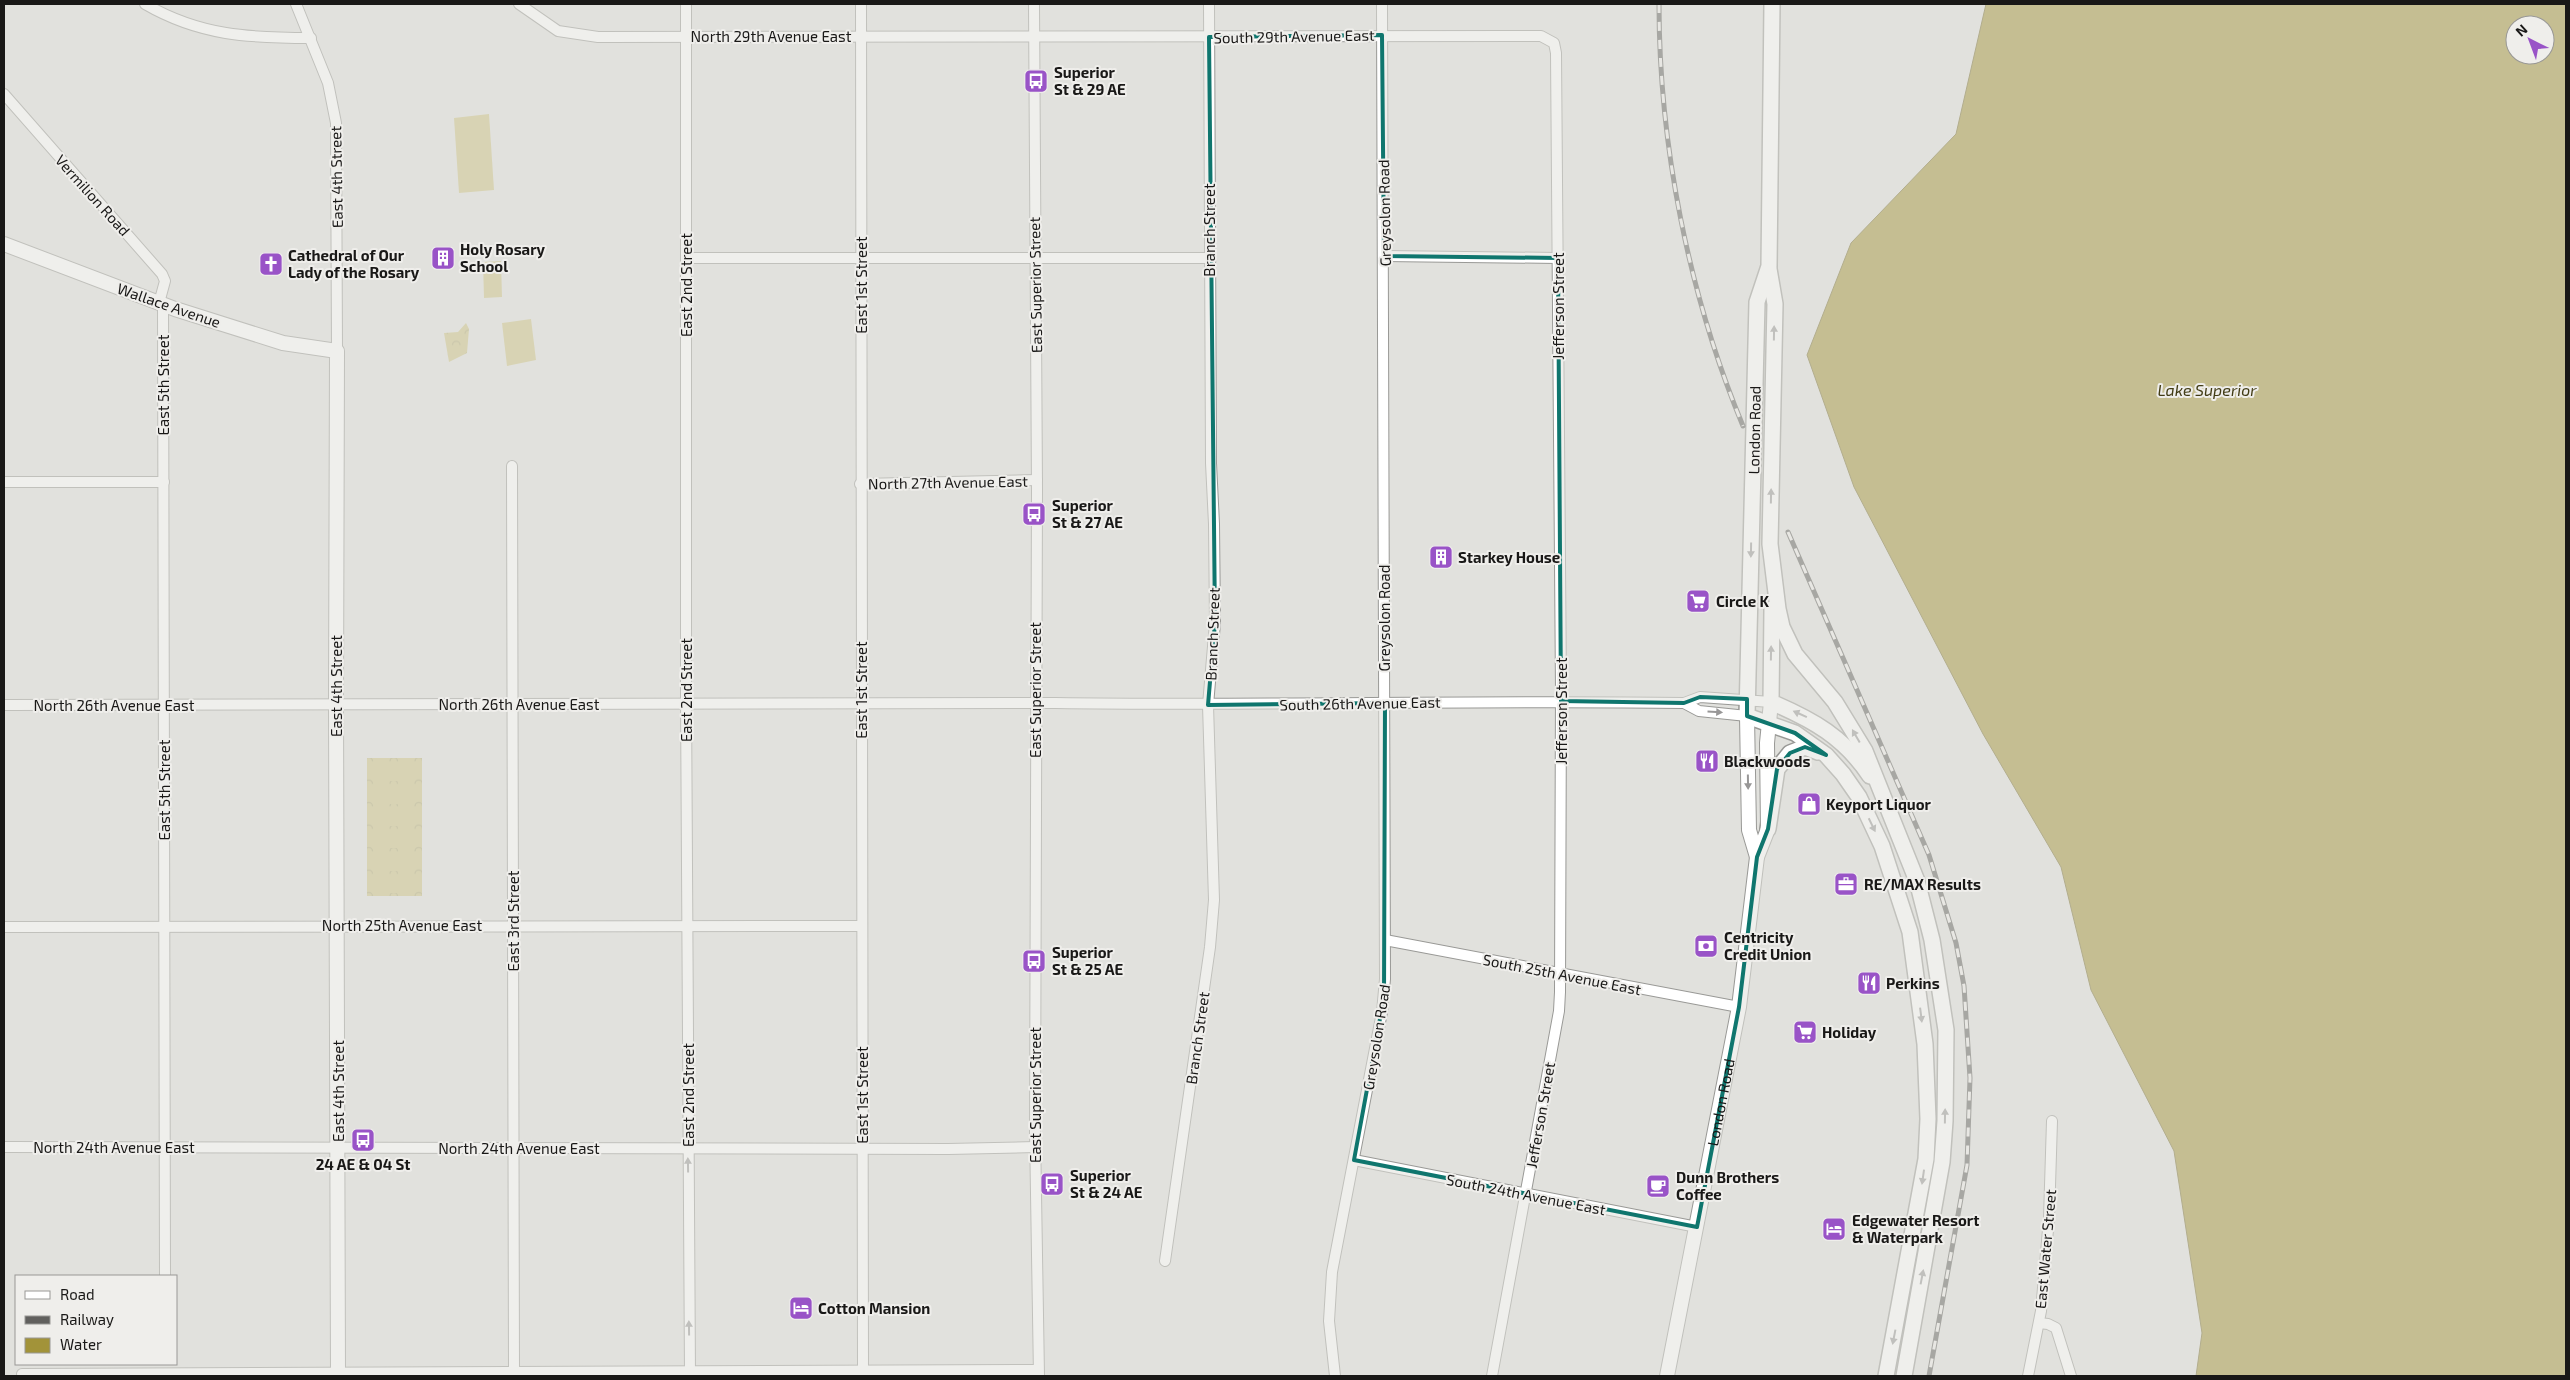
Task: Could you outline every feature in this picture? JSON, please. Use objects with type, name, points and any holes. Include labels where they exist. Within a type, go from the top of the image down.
[{"type":"highway","name":"London Road","points":[[1747,716],[1757,302],[1769,266],[1772,4]]},
{"type":"highway","points":[[1769,266],[1775,304],[1770,544],[1778,609],[1788,641],[1801,662],[1845,716],[1865,751],[1917,880],[1932,940],[1946,1030],[1945,1120],[1942,1162],[1904,1376]]},
{"type":"highway","name":"London Road","points":[[1770,544],[1772,592],[1771,702]]},
{"type":"highway","points":[[1771,702],[1823,726],[1847,748],[1883,796]]},
{"type":"highway","points":[[1747,716],[1795,734],[1826,756],[1843,774],[1858,797],[1882,846],[1910,932],[1925,1044],[1928,1119],[1926,1159],[1886,1376]]},
{"type":"highway","points":[[1768,829],[1777,769],[1790,753],[1805,747],[1826,756]]},
{"type":"main road","name":"Wallace Avenue","points":[[4,244],[161,304],[283,343],[337,351]]},
{"type":"main road","name":"East 4th Street","points":[[337,351],[338,1374]]},
{"type":"main road","name":"London Road","points":[[1667,1376],[1740,1008],[1756,857],[1768,829],[1769,723],[1771,702]]},
{"type":"main road","name":"London Road","points":[[1747,716],[1749,830],[1756,857]]},
{"type":"street","points":[[146,4],[162,14],[195,27],[226,35],[259,38],[311,38]]},
{"type":"street","name":"East 4th Street","points":[[296,4],[328,83],[336,123],[337,351]]},
{"type":"street","name":"North 29th Avenue East","points":[[519,4],[546,24],[569,34],[598,37],[1033,37]]},
{"type":"street","name":"East 2nd Street","points":[[686,4],[686,704],[690,1373]]},
{"type":"street","name":"East 1st Street","points":[[860,4],[863,1374]]},
{"type":"street","name":"East Superior Street","points":[[1034,4],[1034,259],[1037,480],[1035,1147],[1038,1373]]},
{"type":"street","name":"Branch Street","points":[[1165,1261],[1213,914],[1208,705],[1215,623],[1209,258],[1209,4]]},
{"type":"street","name":"Greysolon Road","points":[[1335,1376],[1330,1327],[1332,1272],[1382,1012],[1385,940],[1382,4]]},
{"type":"street","name":"South 29th Avenue East","points":[[1033,37],[1541,36],[1552,41]]},
{"type":"street","name":"Jefferson Street","points":[[1492,1376],[1559,1011],[1561,701],[1558,258],[1556,53],[1552,41]]},
{"type":"street","name":"Vermilion Road","points":[[4,94],[162,274],[164,281],[161,304]]},
{"type":"street","points":[[1384,256],[1558,258]]},
{"type":"street","points":[[686,258],[1209,258]]},
{"type":"street","name":"East 5th Street","points":[[161,304],[164,482],[165,1275]]},
{"type":"street","name":"East 3rd Street","points":[[512,466],[514,1374]]},
{"type":"street","name":"North 27th Avenue East","points":[[860,484],[1037,480]]},
{"type":"street","points":[[4,482],[164,482]]},
{"type":"street","name":"South 26th Avenue East","points":[[1035,703],[1208,705],[1561,701],[1684,703],[1700,697],[1771,702]]},
{"type":"street","name":"North 26th Avenue East","points":[[4,705],[1035,703]]},
{"type":"street","name":"South 26th Avenue East","points":[[1684,703],[1699,711],[1747,716]]},
{"type":"street","name":"North 25th Avenue East","points":[[4,927],[337,925],[861,926]]},
{"type":"street","name":"South 25th Avenue East","points":[[1385,940],[1740,1008]]},
{"type":"street","name":"East Water Street","points":[[2028,1376],[2038,1323],[2049,1218],[2052,1121]]},
{"type":"street","name":"North 24th Avenue East","points":[[4,1147],[1035,1147]]},
{"type":"street","name":"South 24th Avenue East","points":[[1354,1160],[1697,1228]]},
{"type":"street","points":[[2038,1323],[2048,1324],[2056,1328],[2071,1376]]},
{"type":"street","points":[[22,1374],[165,1370],[338,1374],[1038,1373]]},
{"type":"highlighted area","points":[[1382,35],[1384,256],[1558,258],[1561,701],[1684,703],[1700,697],[1747,699],[1747,716],[1795,733],[1826,755],[1805,747],[1790,753],[1777,769],[1768,829],[1757,857],[1739,1007],[1697,1227],[1354,1160],[1384,997],[1385,703],[1208,705],[1215,623],[1209,37]]},
{"type":"green space","points":[[489,114],[494,190],[459,193],[454,118]]},
{"type":"green space","points":[[501,261],[502,297],[484,298],[483,262]]},
{"type":"green space","points":[[531,319],[536,360],[507,366],[502,323]]},
{"type":"green space","points":[[466,323],[469,329],[467,353],[449,362],[444,333],[458,332]]},
{"type":"green space","points":[[367,758],[422,758],[422,896],[367,896]]},
{"type":"green space","points":[[374,763],[411,763],[411,781],[374,781]]},
{"type":"green space","points":[[374,786],[411,786],[411,804],[374,804]]},
{"type":"green space","points":[[374,808],[411,808],[411,826],[374,826]]},
{"type":"green space","points":[[411,830],[411,848],[373,848],[373,831]]},
{"type":"green space","points":[[373,853],[411,853],[411,871],[373,871]]},
{"type":"green space","points":[[373,876],[411,876],[411,893],[373,893]]},
{"type":"water","name":"Lake Superior","points":[[1986,4],[2566,4],[2566,1376],[2196,1376],[2202,1333],[2174,1151],[2091,990],[2061,867],[1983,734],[1854,487],[1807,355],[1851,243],[1956,134]]},
{"type":"railway","points":[[1659,4],[1660,57],[1665,111],[1671,165],[1681,219],[1707,325],[1743,426]]},
{"type":"railway","points":[[1788,532],[1929,855],[1956,943],[1964,986],[1970,1078],[1967,1165],[1929,1376]]},
{"type":"place","name":"Superior St & 29 AE","points":[[1036,81]]},
{"type":"place","name":"Holy Rosary School","points":[[443,258]]},
{"type":"place","name":"Cathedral of Our Lady of the Rosary","points":[[271,264]]},
{"type":"place","name":"Superior St & 27 AE","points":[[1034,514]]},
{"type":"place","name":"Starkey House","points":[[1441,557]]},
{"type":"place","name":"Circle K","points":[[1698,601]]},
{"type":"place","name":"Blackwoods","points":[[1707,761]]},
{"type":"place","name":"Keyport Liquor","points":[[1809,804]]},
{"type":"place","name":"RE/MAX Results","points":[[1846,884]]},
{"type":"place","name":"Centricity Credit Union","points":[[1706,946]]},
{"type":"place","name":"Superior St & 25 AE","points":[[1034,961]]},
{"type":"place","name":"Perkins","points":[[1869,983]]},
{"type":"place","name":"Holiday","points":[[1805,1032]]},
{"type":"place","name":"24 AE & 04 St","points":[[363,1140]]},
{"type":"place","name":"Superior St & 24 AE","points":[[1052,1184]]},
{"type":"place","name":"Dunn Brothers Coffee","points":[[1658,1186]]},
{"type":"place","name":"Edgewater Resort & Waterpark","points":[[1834,1229]]},
{"type":"place","name":"Cotton Mansion","points":[[801,1308]]}]
